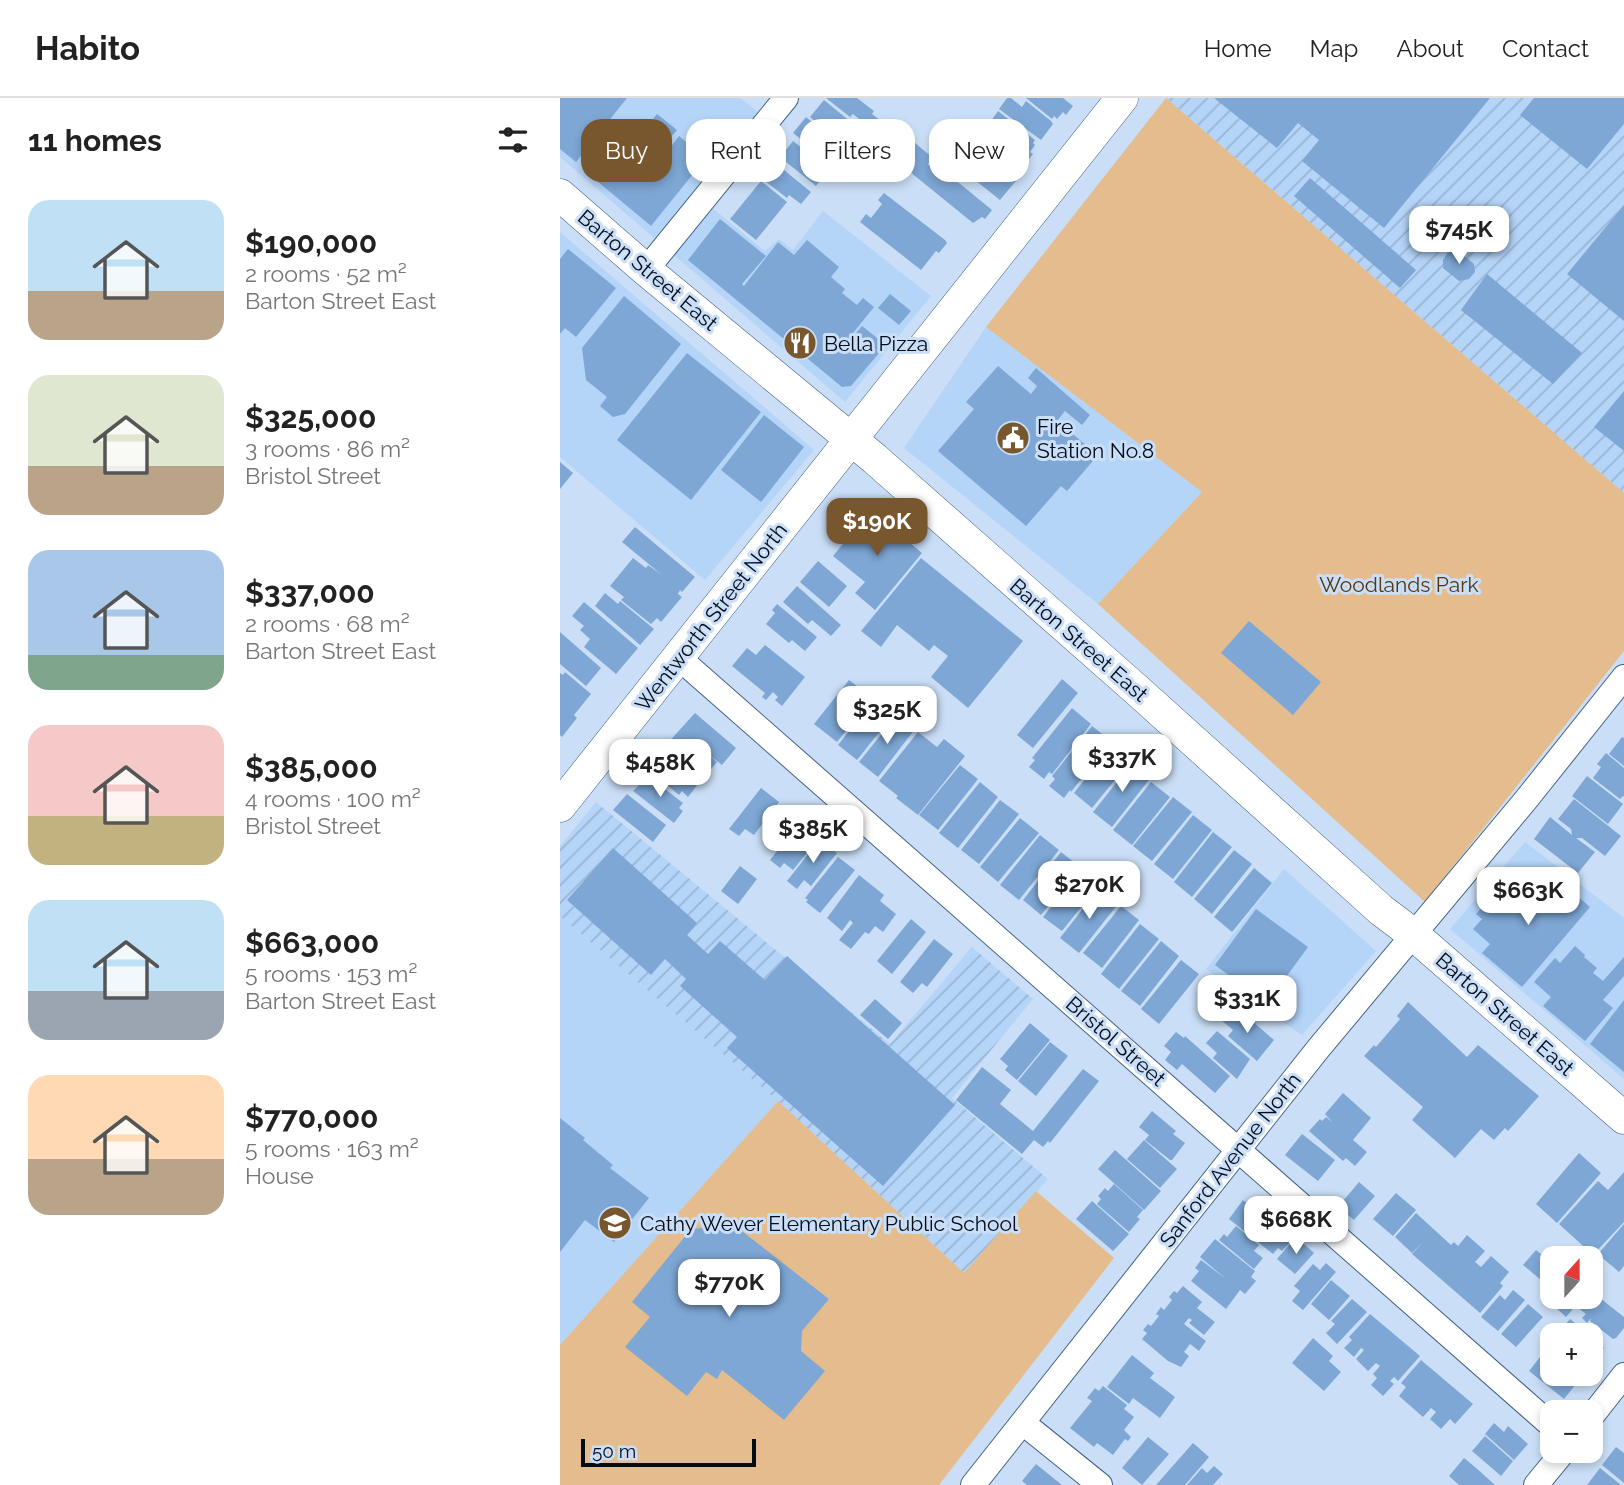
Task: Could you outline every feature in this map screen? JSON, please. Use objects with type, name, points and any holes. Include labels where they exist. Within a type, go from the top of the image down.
[{"type":"main road","name":"Wentworth Street North","points":[[560,806],[1122,98]]},
{"type":"main road","name":"Barton Street East","points":[[562,200],[874,459],[1138,691],[1381,910],[1624,1118]]},
{"type":"street","points":[[646,270],[786,98]]},
{"type":"street","name":"Bristol Street","points":[[679,658],[1540,1415]]},
{"type":"street","name":"Sanford Avenue North","points":[[973,1485],[1318,1049],[1525,801],[1624,677]]},
{"type":"street","points":[[1603,1402],[1624,1375]]},
{"type":"street","points":[[1023,1423],[1100,1485]]},
{"type":"street","points":[[1536,1485],[1554,1463]]},
{"type":"shaded area","points":[[560,98],[740,98],[759,113],[754,119],[686,119],[686,182],[703,182],[694,193],[765,251],[779,239],[793,250],[823,211],[931,296],[845,402],[589,182],[672,182],[672,119],[581,119],[581,175],[560,157]]},
{"type":"shaded area","points":[[1166,98],[1624,98],[1624,493]]},
{"type":"shaded area","points":[[560,232],[814,450],[705,580],[560,457]]},
{"type":"shaded area","points":[[986,327],[1202,492],[1098,604],[904,448]]},
{"type":"shaded area","points":[[596,802],[890,1044],[972,947],[1033,999],[952,1098],[1048,1179],[965,1274],[778,1101],[560,916],[560,846]]},
{"type":"shaded area","points":[[1525,842],[1624,918],[1624,1079],[1450,929]]},
{"type":"shaded area","points":[[1284,869],[1376,951],[1302,1035],[1206,969]]},
{"type":"shaded area","name":"Cathy Wever Elementary Public School","points":[[560,916],[778,1101],[560,1345]]},
{"type":"green space","name":"Woodlands Park","points":[[1166,98],[1624,493],[1624,651],[1425,902],[1098,604],[1202,492],[986,327]]},
{"type":"green space","points":[[778,1101],[964,1273],[1036,1191],[1114,1258],[939,1485],[560,1485],[560,1345]]},
{"type":"building","points":[[560,98],[627,98],[610,119],[581,119],[581,156],[576,162],[560,149]]},
{"type":"building","points":[[826,98],[857,98],[874,111],[872,114],[878,119],[859,119],[853,114],[850,117]]},
{"type":"building","points":[[1007,98],[1022,107],[1026,101],[1053,124],[1041,140],[1029,131],[1029,119],[1013,119],[999,109]]},
{"type":"building","points":[[1026,98],[1063,98],[1073,106],[1066,115],[1063,112],[1057,119],[1054,116],[1052,119]]},
{"type":"building","points":[[1214,98],[1490,98],[1384,228],[1302,161],[1319,140],[1298,123],[1277,148]]},
{"type":"building","points":[[1534,98],[1624,98],[1624,124],[1587,169],[1520,115]]},
{"type":"building","points":[[824,100],[847,119],[812,119],[810,117]]},
{"type":"building","points":[[998,111],[1008,119],[992,119]]},
{"type":"building","points":[[800,124],[800,138],[793,133]]},
{"type":"building","points":[[1029,135],[1035,140],[1030,152],[1033,154],[1029,159]]},
{"type":"building","points":[[679,136],[686,142],[687,182],[651,226],[598,182],[672,182],[672,145]]},
{"type":"building","points":[[793,141],[800,146],[800,173],[786,162],[786,150]]},
{"type":"building","points":[[915,143],[929,155],[929,182],[958,182],[992,210],[985,219],[982,217],[973,223],[915,176]]},
{"type":"building","points":[[786,172],[811,192],[801,204],[789,195],[787,198],[766,182],[786,182]]},
{"type":"building","points":[[1310,178],[1416,270],[1400,288],[1294,196]]},
{"type":"building","points":[[760,182],[787,202],[756,240],[730,219]]},
{"type":"building","points":[[978,182],[1015,182],[1000,200]]},
{"type":"building","points":[[884,193],[947,243],[939,253],[936,251],[921,270],[860,222],[866,214],[871,218],[882,204],[878,200]]},
{"type":"building","points":[[1624,205],[1624,321],[1567,274]]},
{"type":"building","points":[[720,219],[766,256],[742,284],[744,286],[778,242],[794,255],[807,240],[839,267],[831,277],[845,289],[842,293],[857,305],[863,298],[874,307],[845,343],[847,344],[862,326],[886,345],[851,386],[842,387],[688,260]]},
{"type":"building","points":[[568,249],[616,288],[576,337],[565,328],[560,334],[560,259]]},
{"type":"building","points":[[1458,251],[1474,264],[1475,272],[1469,279],[1459,281],[1443,268],[1443,260],[1448,252]]},
{"type":"building","points":[[1487,274],[1582,353],[1553,384],[1461,310]]},
{"type":"building","points":[[890,294],[911,311],[899,325],[878,308]]},
{"type":"building","points":[[624,296],[681,344],[625,414],[613,417],[600,406],[607,397],[586,380],[582,348]]},
{"type":"building","points":[[687,353],[761,412],[691,500],[617,440]]},
{"type":"building","name":"Fire Station No.8","points":[[998,366],[1031,394],[1037,386],[1028,378],[1036,368],[1090,415],[1082,425],[1065,411],[1057,421],[1098,455],[1067,491],[1061,486],[1026,526],[938,451],[974,409],[966,402]]},
{"type":"building","points":[[1624,391],[1624,451],[1594,427]]},
{"type":"building","points":[[764,415],[804,447],[761,502],[721,470]]},
{"type":"building","points":[[560,462],[573,473],[560,489]]},
{"type":"building","points":[[871,510],[922,553],[875,610],[855,593],[865,582],[833,556]]},
{"type":"building","points":[[635,527],[695,577],[682,592],[680,590],[678,594],[682,597],[661,622],[657,618],[651,624],[621,600],[624,597],[610,586],[633,558],[662,575],[622,542]]},
{"type":"building","points":[[921,558],[1023,641],[968,708],[931,677],[948,656],[934,645],[929,651],[897,625],[881,647],[861,631]]},
{"type":"building","points":[[818,561],[847,586],[829,607],[800,582]]},
{"type":"building","points":[[797,586],[841,625],[831,636],[812,620],[808,624],[783,602]]},
{"type":"building","points":[[605,593],[618,604],[620,601],[654,629],[640,645],[595,606]]},
{"type":"building","points":[[584,602],[638,648],[616,674],[584,647],[590,639],[580,630],[584,626],[572,616]]},
{"type":"building","points":[[777,604],[817,637],[805,651],[792,640],[789,643],[766,624],[775,613],[772,610]]},
{"type":"building","points":[[1249,621],[1321,682],[1293,715],[1221,653]]},
{"type":"building","points":[[560,632],[601,668],[586,686],[560,664]]},
{"type":"building","points":[[765,645],[805,677],[782,706],[775,700],[778,697],[773,692],[766,700],[762,697],[765,693],[732,666],[747,648],[756,655]]},
{"type":"building","points":[[565,672],[591,694],[574,715],[577,718],[562,737],[560,673],[563,675]]},
{"type":"building","points":[[1062,679],[1078,693],[1033,748],[1017,735]]},
{"type":"building","points":[[849,680],[872,698],[837,742],[814,724]]},
{"type":"building","points":[[877,696],[896,711],[857,760],[838,745]]},
{"type":"building","points":[[1072,708],[1091,724],[1052,774],[1049,772],[1044,779],[1029,767],[1035,760],[1032,758]]},
{"type":"building","points":[[695,713],[736,748],[722,765],[690,740],[717,762],[706,775],[699,770],[697,773],[665,746]]},
{"type":"building","points":[[897,715],[915,729],[878,777],[859,762]]},
{"type":"building","points":[[1092,726],[1111,741],[1064,798],[1049,786],[1055,779],[1052,776]]},
{"type":"building","points":[[918,732],[937,747],[944,739],[965,756],[918,815],[879,781]]},
{"type":"building","points":[[1622,737],[1624,738],[1624,766],[1609,754]]},
{"type":"building","points":[[1113,744],[1132,759],[1092,808],[1074,793]]},
{"type":"building","points":[[660,753],[698,784],[688,797],[682,791],[679,795],[647,768]]},
{"type":"building","points":[[1606,753],[1624,768],[1624,797],[1620,799],[1593,778],[1601,767],[1597,764]]},
{"type":"building","points":[[1133,762],[1152,776],[1112,827],[1093,812]]},
{"type":"building","points":[[960,765],[978,779],[938,830],[919,815]]},
{"type":"building","points":[[648,776],[683,803],[679,808],[683,811],[674,823],[633,791]]},
{"type":"building","points":[[1587,776],[1623,804],[1608,824],[1572,796]]},
{"type":"building","points":[[980,782],[998,797],[958,848],[939,833]]},
{"type":"building","points":[[1151,782],[1170,797],[1132,845],[1113,830]]},
{"type":"building","points":[[761,788],[779,802],[754,835],[745,829],[739,836],[729,829]]},
{"type":"building","points":[[627,794],[666,825],[653,842],[613,810]]},
{"type":"building","points":[[1173,797],[1192,812],[1152,861],[1133,846]]},
{"type":"building","points":[[1574,799],[1621,836],[1605,856],[1582,838],[1576,838],[1595,852],[1578,873],[1534,839],[1550,817],[1572,835],[1571,829],[1558,819]]},
{"type":"building","points":[[1000,800],[1019,814],[979,864],[961,850]]},
{"type":"building","points":[[1193,815],[1212,830],[1173,879],[1154,864]]},
{"type":"building","points":[[1020,818],[1039,833],[998,882],[980,867]]},
{"type":"building","points":[[800,822],[819,838],[793,870],[784,863],[780,868],[770,860]]},
{"type":"building","points":[[1213,832],[1232,847],[1192,897],[1174,882]]},
{"type":"building","points":[[1040,835],[1059,850],[1019,900],[1000,885]]},
{"type":"building","points":[[820,839],[837,853],[811,886],[804,880],[797,889],[787,881]]},
{"type":"building","points":[[613,848],[697,923],[687,935],[708,954],[720,941],[765,980],[787,956],[955,1105],[883,1186],[727,1048],[737,1037],[680,986],[686,979],[665,959],[651,975],[567,900]]},
{"type":"building","points":[[1234,850],[1252,864],[1212,914],[1194,899]]},
{"type":"building","points":[[1061,852],[1080,867],[1041,915],[1023,900]]},
{"type":"building","points":[[838,857],[855,870],[820,913],[806,902],[808,900],[805,898]]},
{"type":"building","points":[[740,866],[757,879],[738,904],[721,891]]},
{"type":"building","points":[[1254,868],[1272,883],[1232,932],[1214,917]]},
{"type":"building","points":[[1080,871],[1098,886],[1062,931],[1043,917]]},
{"type":"building","points":[[859,875],[884,895],[880,901],[896,914],[883,932],[875,926],[869,934],[865,932],[851,949],[839,940],[853,923],[850,920],[842,931],[827,918]]},
{"type":"building","points":[[1554,876],[1590,907],[1522,987],[1482,953],[1490,944],[1473,929],[1482,919],[1476,914],[1495,892],[1502,898],[1511,888],[1518,894],[1525,885],[1534,893],[1537,888],[1541,891]]},
{"type":"building","points":[[1099,888],[1118,904],[1079,953],[1060,938]]},
{"type":"building","points":[[1121,906],[1139,920],[1102,968],[1083,953]]},
{"type":"building","points":[[1256,909],[1308,947],[1267,1003],[1215,965]]},
{"type":"building","points":[[911,919],[926,932],[892,974],[877,961]]},
{"type":"building","points":[[1140,924],[1159,939],[1119,989],[1101,974]]},
{"type":"building","points":[[934,939],[953,954],[927,987],[922,983],[913,993],[900,982]]},
{"type":"building","points":[[1161,941],[1179,956],[1140,1006],[1121,991]]},
{"type":"building","points":[[1575,946],[1597,968],[1593,973],[1603,981],[1624,957],[1624,976],[1603,1000],[1613,1008],[1585,1041],[1543,1006],[1551,997],[1534,982],[1555,958],[1560,963]]},
{"type":"building","points":[[1181,960],[1199,974],[1159,1024],[1141,1009]]},
{"type":"building","points":[[875,999],[902,1023],[888,1039],[860,1015]]},
{"type":"building","points":[[1624,1000],[1624,1072],[1590,1044]]},
{"type":"building","points":[[1408,1002],[1467,1057],[1478,1045],[1539,1096],[1508,1131],[1505,1128],[1494,1140],[1481,1129],[1455,1158],[1412,1120],[1423,1107],[1364,1056],[1374,1045],[1376,1047],[1400,1019],[1397,1016]]},
{"type":"building","points":[[1228,1009],[1241,1020],[1245,1015],[1274,1040],[1257,1061],[1228,1036],[1233,1030],[1220,1019]]},
{"type":"building","points":[[1030,1023],[1050,1040],[1017,1080],[1005,1070],[1008,1066],[1000,1059]]},
{"type":"building","points":[[1217,1031],[1250,1059],[1237,1079],[1213,1058],[1217,1053],[1206,1043]]},
{"type":"building","points":[[1176,1032],[1184,1038],[1185,1036],[1230,1076],[1215,1093],[1182,1064],[1177,1070],[1165,1060],[1171,1052],[1164,1046]]},
{"type":"building","points":[[1050,1042],[1068,1056],[1036,1096],[1018,1081]]},
{"type":"building","points":[[982,1067],[1011,1090],[1000,1104],[1033,1131],[1083,1069],[1099,1081],[1050,1143],[1048,1141],[1043,1147],[1034,1140],[1022,1154],[956,1100]]},
{"type":"building","points":[[1343,1093],[1371,1118],[1353,1140],[1367,1152],[1355,1166],[1346,1158],[1343,1161],[1309,1131],[1320,1119],[1322,1121],[1326,1117],[1332,1122],[1325,1114]]},
{"type":"building","points":[[1152,1111],[1176,1131],[1173,1134],[1185,1143],[1172,1160],[1145,1140],[1149,1135],[1139,1127]]},
{"type":"building","points":[[560,1118],[613,1165],[610,1168],[649,1198],[614,1242],[585,1220],[560,1252]]},
{"type":"building","points":[[1302,1134],[1335,1160],[1318,1181],[1285,1155]]},
{"type":"building","points":[[1144,1140],[1177,1169],[1160,1188],[1127,1159]]},
{"type":"building","points":[[1115,1150],[1161,1191],[1144,1210],[1098,1169]]},
{"type":"building","points":[[1579,1153],[1601,1173],[1557,1223],[1536,1204]]},
{"type":"building","points":[[1624,1172],[1624,1222],[1601,1246],[1583,1246],[1559,1224],[1598,1181],[1608,1190]]},
{"type":"building","points":[[1359,1182],[1375,1196],[1354,1220],[1338,1207]]},
{"type":"building","points":[[1114,1184],[1143,1210],[1137,1217],[1140,1219],[1129,1232],[1097,1204],[1101,1199],[1098,1196],[1105,1188],[1108,1191]]},
{"type":"building","points":[[1396,1193],[1416,1210],[1393,1236],[1373,1219]]},
{"type":"building","points":[[1243,1200],[1252,1200],[1295,1236],[1282,1251],[1278,1248],[1273,1254],[1229,1219]]},
{"type":"building","points":[[1092,1201],[1129,1234],[1113,1251],[1076,1219]]},
{"type":"building","points":[[1416,1213],[1451,1245],[1454,1242],[1458,1246],[1467,1235],[1485,1251],[1475,1262],[1481,1267],[1491,1256],[1509,1272],[1500,1283],[1503,1286],[1480,1313],[1412,1254],[1424,1241],[1412,1253],[1395,1237]]},
{"type":"building","points":[[1624,1224],[1624,1266],[1619,1272],[1603,1258],[1603,1248]]},
{"type":"building","points":[[734,1225],[829,1299],[802,1331],[801,1351],[825,1371],[784,1420],[722,1370],[717,1379],[706,1372],[687,1396],[625,1347],[650,1317],[632,1302],[691,1229]]},
{"type":"building","points":[[1236,1226],[1259,1245],[1254,1251],[1263,1258],[1254,1269],[1219,1240],[1224,1234],[1227,1237]]},
{"type":"building","points":[[1296,1237],[1314,1253],[1295,1274],[1277,1259]]},
{"type":"building","points":[[1215,1239],[1255,1271],[1251,1277],[1256,1281],[1245,1294],[1240,1290],[1226,1309],[1191,1281],[1199,1271],[1195,1268],[1201,1260],[1226,1279],[1200,1257]]},
{"type":"building","points":[[1536,1250],[1540,1253],[1540,1279],[1523,1265]]},
{"type":"building","points":[[1326,1263],[1336,1272],[1303,1310],[1292,1301],[1300,1291],[1294,1286],[1313,1264],[1320,1270]]},
{"type":"building","points":[[1331,1280],[1350,1296],[1329,1320],[1311,1304]]},
{"type":"building","points":[[1183,1286],[1202,1302],[1197,1308],[1215,1322],[1204,1335],[1189,1323],[1192,1320],[1189,1318],[1184,1324],[1206,1341],[1199,1351],[1190,1344],[1184,1352],[1189,1356],[1181,1367],[1168,1361],[1142,1339],[1147,1333],[1143,1330],[1148,1324],[1151,1326],[1159,1316],[1156,1314],[1161,1307],[1164,1310],[1172,1300],[1169,1297],[1174,1291],[1177,1293]]},
{"type":"building","points":[[1513,1290],[1525,1300],[1498,1331],[1481,1317],[1500,1295],[1505,1300]]},
{"type":"building","points":[[1352,1299],[1367,1312],[1337,1344],[1326,1333],[1335,1324],[1331,1321]]},
{"type":"building","points":[[1603,1300],[1624,1317],[1624,1328],[1613,1339],[1603,1331],[1603,1323],[1593,1323],[1591,1318],[1587,1323],[1582,1318],[1586,1314],[1580,1309],[1603,1309]]},
{"type":"building","points":[[1528,1304],[1543,1317],[1516,1347],[1501,1334]]},
{"type":"building","points":[[1557,1309],[1573,1309],[1566,1317]]},
{"type":"building","points":[[1370,1314],[1420,1356],[1398,1381],[1394,1377],[1390,1381],[1394,1384],[1383,1396],[1371,1385],[1377,1378],[1373,1374],[1380,1366],[1376,1363],[1368,1371],[1356,1359],[1364,1350],[1361,1348],[1354,1357],[1344,1348],[1352,1340],[1349,1337]]},
{"type":"building","points":[[1313,1338],[1333,1356],[1329,1361],[1341,1372],[1324,1391],[1292,1363]]},
{"type":"building","points":[[1132,1355],[1154,1373],[1150,1378],[1175,1397],[1160,1418],[1133,1398],[1129,1404],[1107,1387]]},
{"type":"building","points":[[1540,1357],[1540,1380],[1529,1371]]},
{"type":"building","points":[[1421,1360],[1473,1404],[1455,1424],[1450,1419],[1441,1429],[1430,1419],[1436,1412],[1431,1408],[1423,1417],[1399,1396],[1406,1387],[1401,1383]]},
{"type":"building","points":[[1103,1386],[1127,1405],[1124,1409],[1134,1417],[1124,1430],[1131,1437],[1128,1441],[1125,1439],[1113,1455],[1097,1443],[1094,1447],[1070,1428],[1092,1401],[1087,1398],[1095,1388],[1099,1391]]},
{"type":"building","points":[[1548,1386],[1574,1386],[1564,1399]]},
{"type":"building","points":[[1494,1423],[1504,1432],[1508,1426],[1528,1444],[1514,1460],[1485,1434]]},
{"type":"building","points":[[1485,1436],[1513,1461],[1501,1476],[1472,1451]]},
{"type":"building","points":[[1148,1437],[1169,1454],[1142,1485],[1122,1468]]},
{"type":"building","points":[[1193,1443],[1209,1457],[1185,1485],[1156,1485]]},
{"type":"building","points":[[1616,1447],[1624,1453],[1624,1483],[1602,1465]]},
{"type":"building","points":[[1464,1458],[1495,1485],[1459,1485],[1449,1476]]},
{"type":"building","points":[[1036,1464],[1062,1485],[1027,1485],[1022,1481]]},
{"type":"building","points":[[1214,1466],[1223,1474],[1213,1485],[1187,1485],[1202,1468],[1207,1473]]},
{"type":"building","points":[[1600,1468],[1621,1485],[1587,1485]]},
{"type":"place","name":"Bella Pizza","points":[[800,343]]},
{"type":"place","name":"Fire Station No.8","points":[[1013,438]]},
{"type":"place","name":"Cathy Wever Elementary Public School","points":[[615,1223]]}]
